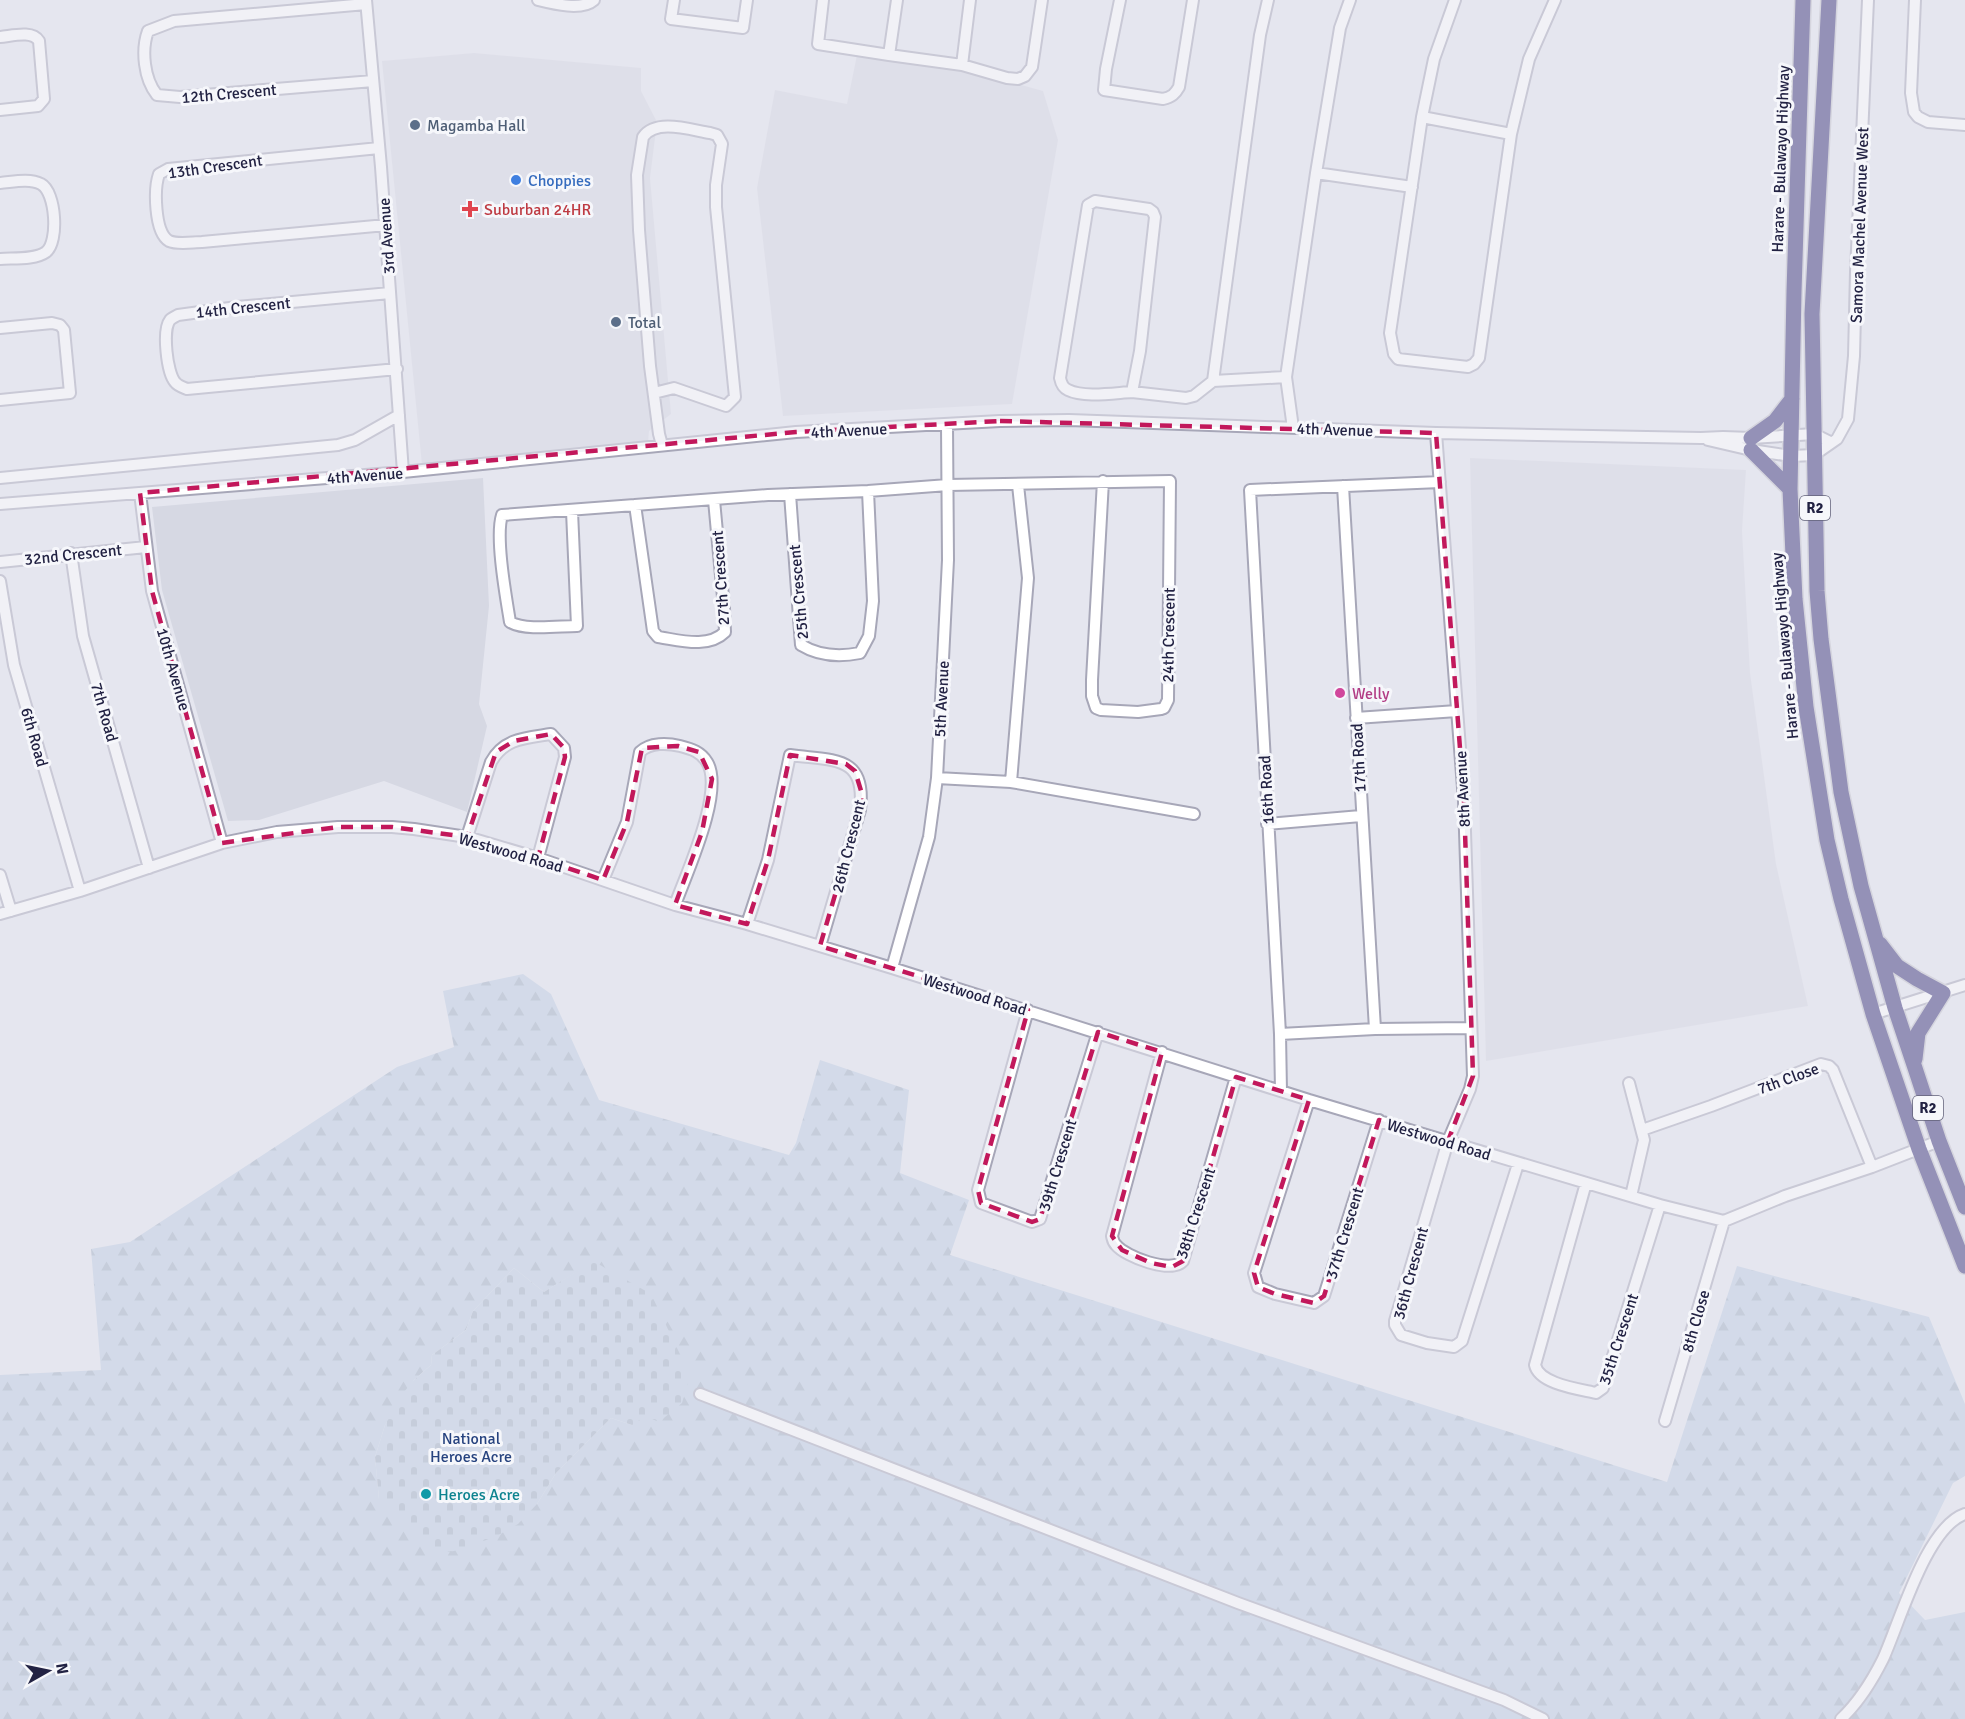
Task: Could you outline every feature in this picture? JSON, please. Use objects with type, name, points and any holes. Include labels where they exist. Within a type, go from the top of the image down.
[{"type":"highway","name":"Harare - Bulawayo Highway","points":[[1803,0],[1790,489],[1799,650],[1820,802],[1841,899],[1873,1014],[1919,1149],[1965,1266]]},
{"type":"highway","name":"R2","points":[[1829,0],[1812,314],[1817,591],[1833,736],[1854,858],[1895,1008],[1939,1141],[1965,1207]]},
{"type":"highway","points":[[1790,489],[1751,444],[1775,421],[1792,399]]},
{"type":"highway","points":[[1876,939],[1898,966],[1944,993],[1918,1033],[1915,1045],[1915,1068]]},
{"type":"street","points":[[538,0],[574,5],[588,5],[594,0]]},
{"type":"street","points":[[674,0],[671,19],[743,28],[747,0]]},
{"type":"street","points":[[823,0],[818,44],[962,65],[1018,79],[1025,76],[1032,68],[1042,0]]},
{"type":"street","points":[[889,56],[897,0]]},
{"type":"street","points":[[962,65],[970,0]]},
{"type":"street","points":[[1120,0],[1104,90],[1163,99],[1175,94],[1179,87],[1193,0]]},
{"type":"street","points":[[1213,381],[1260,35],[1268,0]]},
{"type":"street","points":[[1293,428],[1286,377],[1340,28],[1350,0]]},
{"type":"street","points":[[1455,0],[1434,59],[1422,117],[1390,333],[1394,354],[1398,358],[1471,366],[1479,358],[1511,134],[1529,59],[1555,0]]},
{"type":"street","name":"Samora Machel Avenue West","points":[[1814,455],[1840,435],[1848,419],[1854,356],[1868,0]]},
{"type":"street","points":[[1915,0],[1911,93],[1914,111],[1918,117],[1928,122],[1965,124]]},
{"type":"street","name":"3rd Avenue","points":[[366,2],[386,225],[403,472]]},
{"type":"street","name":"12th Crescent","points":[[366,2],[174,21],[148,31],[146,38],[148,81],[157,95],[162,97],[373,81]]},
{"type":"street","points":[[0,37],[31,34],[39,41],[44,99],[38,106],[0,110]]},
{"type":"street","points":[[1422,117],[1511,134]]},
{"type":"street","points":[[654,393],[674,388],[726,406],[735,397],[716,207],[716,185],[721,155],[720,139],[717,135],[710,133],[659,127],[647,132],[643,137],[637,176],[639,230],[654,393],[662,445]]},
{"type":"street","name":"13th Crescent","points":[[379,148],[168,169],[159,174],[155,185],[156,202],[160,227],[167,239],[172,242],[202,242],[386,225]]},
{"type":"street","points":[[1316,173],[1412,187]]},
{"type":"street","points":[[0,183],[32,181],[43,184],[50,191],[53,202],[54,228],[52,244],[48,251],[39,255],[0,259]]},
{"type":"street","points":[[1132,392],[1140,351],[1155,217],[1149,209],[1095,201],[1088,205],[1060,378],[1062,386],[1068,390],[1090,394],[1132,392],[1186,398],[1194,396],[1213,381],[1286,377]]},
{"type":"street","name":"14th Crescent","points":[[390,293],[237,307],[178,315],[170,319],[166,343],[173,380],[178,386],[187,389],[396,369]]},
{"type":"street","points":[[0,328],[52,323],[60,325],[64,330],[70,393],[0,400]]},
{"type":"street","points":[[0,478],[338,445],[355,440],[399,415]]},
{"type":"street","name":"4th Avenue","points":[[0,504],[403,472],[796,432],[1000,421],[1069,420],[1436,433],[1701,438],[1751,444]]},
{"type":"street","name":"5th Avenue","points":[[892,968],[928,837],[937,778],[948,560],[947,425]]},
{"type":"street","name":"8th Avenue","points":[[1436,433],[1464,801],[1472,1083],[1448,1141]]},
{"type":"street","points":[[1751,444],[1791,434],[1814,434],[1830,442]]},
{"type":"street","points":[[1751,444],[1791,456],[1814,455]]},
{"type":"street","points":[[572,511],[577,626],[519,626],[510,622],[499,532],[502,515],[948,485],[1103,481]]},
{"type":"street","name":"24th Crescent","points":[[1103,481],[1170,482],[1168,700],[1161,709],[1138,712],[1101,710],[1096,708],[1092,696],[1103,481]]},
{"type":"street","points":[[1342,486],[1440,482]]},
{"type":"street","points":[[1011,782],[1028,578],[1017,485]]},
{"type":"street","name":"16th Road","points":[[1281,1090],[1280,1034],[1250,490],[1342,486]]},
{"type":"street","name":"17th Road","points":[[1342,486],[1376,1029]]},
{"type":"street","name":"25th Crescent","points":[[790,494],[801,645],[822,654],[848,655],[860,653],[869,636],[873,601],[868,491]]},
{"type":"street","name":"10th Avenue","points":[[140,493],[152,591],[222,843]]},
{"type":"street","name":"27th Crescent","points":[[635,505],[653,631],[658,637],[706,642],[718,639],[725,632],[714,500]]},
{"type":"street","name":"32nd Crescent","points":[[0,562],[146,547]]},
{"type":"street","name":"7th Road","points":[[71,554],[83,636],[149,868]]},
{"type":"street","name":"6th Road","points":[[0,581],[14,665],[80,891]]},
{"type":"street","points":[[1356,718],[1457,711]]},
{"type":"street","points":[[467,837],[496,752],[502,746],[514,741],[551,734],[564,748],[565,757],[538,858]]},
{"type":"street","points":[[603,880],[627,822],[640,752],[645,747],[661,744],[699,752],[708,763],[712,778],[709,805],[702,832],[675,905]]},
{"type":"street","name":"26th Crescent","points":[[747,924],[768,860],[790,755],[846,764],[855,771],[860,781],[862,794],[860,810],[820,946]]},
{"type":"street","points":[[937,778],[1011,782],[1194,814]]},
{"type":"street","points":[[1267,824],[1361,816]]},
{"type":"street","name":"Westwood Road","points":[[5,912],[80,891],[222,843],[277,832],[338,827],[392,827],[467,837],[538,858],[675,905],[747,924],[892,968],[1518,1164],[1724,1221]]},
{"type":"street","points":[[0,875],[5,912]]},
{"type":"street","points":[[1873,1014],[1965,985]]},
{"type":"street","name":"39th Crescent","points":[[1028,1010],[978,1190],[981,1203],[1032,1222],[1040,1219],[1098,1032]]},
{"type":"street","points":[[1280,1034],[1376,1029],[1471,1028]]},
{"type":"street","name":"38th Crescent","points":[[1162,1052],[1113,1236],[1114,1243],[1122,1250],[1151,1263],[1172,1267],[1179,1266],[1183,1261],[1236,1077]]},
{"type":"street","name":"7th Close","points":[[1642,1130],[1826,1064],[1833,1070],[1872,1167]]},
{"type":"street","points":[[1629,1083],[1644,1140],[1631,1196]]},
{"type":"street","name":"37th Crescent","points":[[1309,1100],[1254,1273],[1258,1287],[1275,1294],[1314,1303],[1324,1296],[1379,1120]]},
{"type":"street","name":"36th Crescent","points":[[1448,1141],[1395,1321],[1401,1335],[1410,1338],[1454,1347],[1462,1341],[1518,1164]]},
{"type":"street","points":[[1724,1221],[1785,1196],[1872,1167],[1939,1141]]},
{"type":"street","name":"35th Crescent","points":[[1586,1183],[1535,1365],[1540,1375],[1550,1381],[1596,1393],[1602,1390],[1660,1205]]},
{"type":"street","name":"8th Close","points":[[1665,1421],[1724,1221]]},
{"type":"street","points":[[699,1394],[1238,1603],[1504,1700],[1543,1719]]},
{"type":"street","points":[[1841,1719],[1869,1685],[1932,1546],[1948,1525],[1965,1514]]},
{"type":"highlighted area","points":[[1000,421],[1436,433],[1464,801],[1473,1076],[1448,1141],[1379,1120],[1324,1296],[1314,1303],[1275,1294],[1258,1287],[1254,1273],[1309,1100],[1236,1077],[1183,1261],[1172,1267],[1151,1263],[1122,1250],[1112,1236],[1162,1052],[1098,1032],[1040,1219],[1032,1222],[981,1203],[978,1190],[1028,1010],[820,946],[860,810],[862,794],[855,771],[846,764],[790,755],[768,860],[747,924],[675,905],[702,832],[712,779],[699,752],[678,746],[642,748],[627,822],[603,880],[538,858],[565,757],[564,748],[551,734],[514,741],[496,752],[467,837],[392,827],[338,827],[222,843],[152,591],[140,493],[796,432]]},
{"type":"shaded area","points":[[474,53],[641,68],[641,91],[657,122],[650,178],[671,414],[649,431],[648,443],[422,465],[382,61]]},
{"type":"shaded area","points":[[857,55],[982,74],[1043,91],[1058,140],[1012,404],[783,416],[757,188],[775,90],[847,104]]},
{"type":"shaded area","points":[[1470,458],[1746,470],[1742,531],[1750,673],[1776,864],[1808,1006],[1486,1061]]},
{"type":"shaded area","points":[[483,478],[489,606],[479,704],[487,726],[467,812],[384,781],[259,820],[228,821],[162,590],[152,507]]},
{"type":"green space","points":[[523,974],[551,994],[599,1100],[789,1155],[796,1143],[820,1060],[909,1090],[900,1173],[969,1200],[950,1255],[1667,1482],[1737,1266],[1929,1317],[1965,1404],[1965,1476],[1953,1483],[1899,1593],[1925,1620],[1965,1612],[1965,1719],[0,1719],[0,1375],[101,1370],[91,1249],[130,1242],[397,1067],[454,1047],[443,991]],"holes":[[[593,1262],[632,1425],[611,1418],[556,1473],[537,1504],[379,1499],[375,1457],[385,1425],[414,1380],[431,1365],[432,1355],[466,1330],[473,1311],[514,1268],[544,1292]]]},
{"type":"green space","name":"National Heroes Acre","points":[[593,1261],[651,1294],[690,1375],[682,1403],[659,1422],[645,1416],[632,1425],[611,1418],[556,1473],[537,1504],[518,1524],[495,1537],[454,1551],[439,1553],[413,1535],[379,1499],[375,1457],[385,1425],[399,1398],[431,1365],[432,1355],[466,1330],[473,1311],[514,1268],[544,1292]]},
{"type":"place","name":"Magamba Hall","points":[[415,125]]},
{"type":"place","name":"Choppies","points":[[516,180]]},
{"type":"place","name":"Suburban 24HR","points":[[470,209]]},
{"type":"place","name":"Total","points":[[616,322]]},
{"type":"place","name":"Welly","points":[[1340,693]]},
{"type":"place","name":"Heroes Acre","points":[[426,1494]]}]
